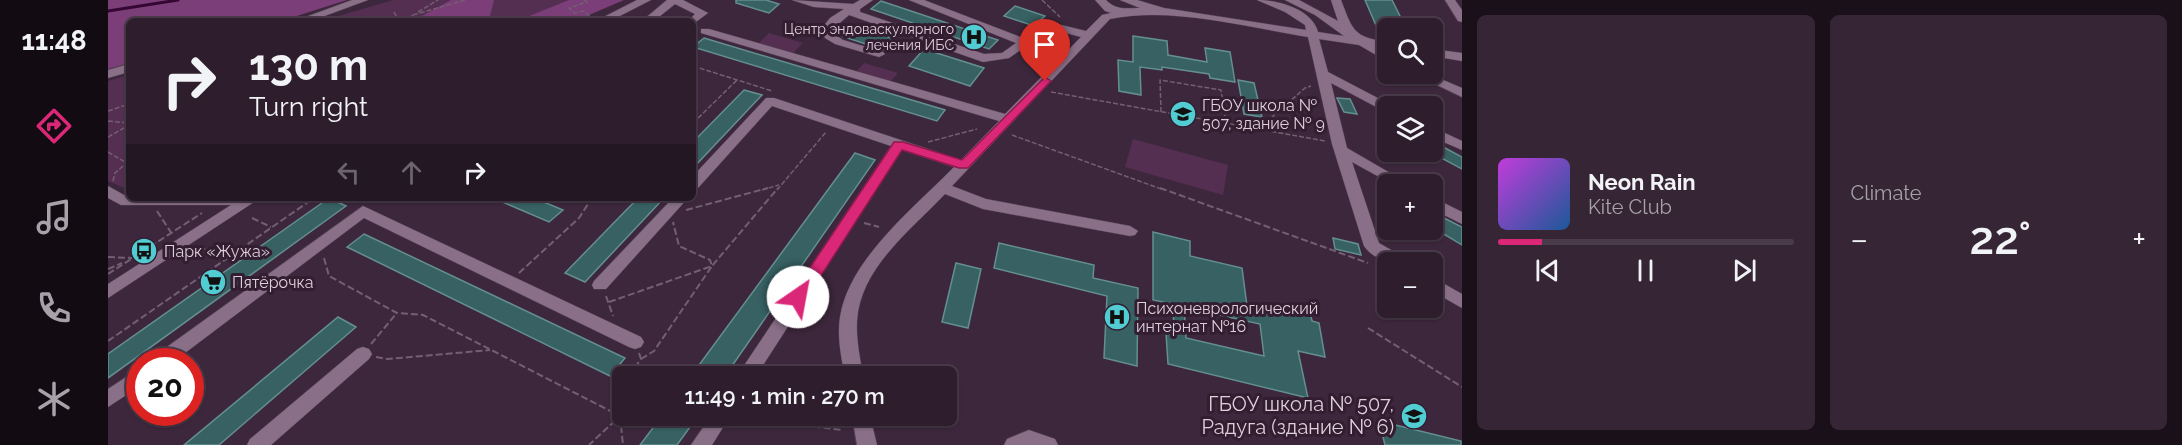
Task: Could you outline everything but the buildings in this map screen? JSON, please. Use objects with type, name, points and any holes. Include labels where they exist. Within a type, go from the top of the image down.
[{"type":"street","points":[[309,18],[363,0]]},
{"type":"street","points":[[599,18],[646,0]]},
{"type":"street","points":[[651,18],[674,0],[703,14],[696,19]]},
{"type":"street","points":[[797,0],[814,4],[855,7]]},
{"type":"street","points":[[868,0],[834,20],[828,28],[829,36],[839,42],[879,54]]},
{"type":"street","points":[[914,0],[1023,42]]},
{"type":"street","points":[[1262,0],[1302,17],[1310,23],[1340,147],[1371,246],[1382,252]]},
{"type":"street","points":[[1290,0],[1319,14],[1377,52]]},
{"type":"street","points":[[1336,0],[1354,38]]},
{"type":"street","points":[[1450,0],[1462,19]]},
{"type":"street","points":[[852,366],[846,333],[852,296],[870,264],[1089,36],[1105,6],[1126,6],[1377,43]]},
{"type":"street","points":[[855,7],[854,14],[983,58],[1005,56],[1046,26],[1059,26],[1089,36]]},
{"type":"street","points":[[705,31],[1008,119]]},
{"type":"street","points":[[1443,54],[1462,57]]},
{"type":"street","points":[[108,74],[126,69]]},
{"type":"street","points":[[1323,80],[1377,103]]},
{"type":"street","points":[[1442,84],[1462,93]]},
{"type":"street","points":[[696,182],[770,102],[964,165]]},
{"type":"street","points":[[1443,136],[1462,146]]},
{"type":"street","points":[[753,366],[900,145]]},
{"type":"street","points":[[1340,147],[1385,174]]},
{"type":"street","points":[[943,189],[983,204],[1130,231]]},
{"type":"street","points":[[108,292],[248,201]]},
{"type":"street","points":[[600,285],[681,205]]},
{"type":"street","points":[[1443,208],[1462,219]]},
{"type":"street","points":[[178,348],[363,211],[635,342]]},
{"type":"street","points":[[1443,290],[1462,302]]},
{"type":"street","points":[[258,445],[363,354]]},
{"type":"street","points":[[108,399],[126,386]]},
{"type":"street","points":[[702,445],[714,426]]},
{"type":"street","points":[[863,426],[867,445]]},
{"type":"street","points":[[1014,445],[1029,439],[1048,445]]},
{"type":"path","points":[[410,18],[438,0]]},
{"type":"path","points":[[413,15],[465,0]]},
{"type":"path","points":[[584,0],[587,2],[569,8],[576,13],[583,11],[594,18]]},
{"type":"path","points":[[1042,0],[1060,15],[1059,26]]},
{"type":"path","points":[[394,12],[397,18]]},
{"type":"path","points":[[696,67],[775,92],[770,102]]},
{"type":"path","points":[[696,120],[736,80]]},
{"type":"path","points":[[1161,112],[1160,80],[1221,90],[1226,123]]},
{"type":"path","points":[[1274,132],[1271,118],[1305,88],[1323,80]]},
{"type":"path","points":[[1051,92],[1274,132],[1340,147]]},
{"type":"path","points":[[108,111],[126,105]]},
{"type":"path","points":[[108,121],[126,124]]},
{"type":"path","points":[[636,366],[641,359],[654,351],[712,266],[834,123]]},
{"type":"path","points":[[108,137],[126,126]]},
{"type":"path","points":[[900,145],[922,144],[977,129]]},
{"type":"path","points":[[1012,135],[1368,263]]},
{"type":"path","points":[[108,152],[126,161]]},
{"type":"path","points":[[114,196],[111,186],[116,173],[126,162]]},
{"type":"path","points":[[681,205],[779,185]]},
{"type":"path","points":[[148,201],[171,233]]},
{"type":"path","points":[[108,274],[220,201]]},
{"type":"path","points":[[108,341],[310,201]]},
{"type":"path","points":[[527,266],[579,218],[588,201]]},
{"type":"path","points":[[671,214],[678,246],[710,260],[712,266]]},
{"type":"path","points":[[252,218],[272,227]]},
{"type":"path","points":[[850,219],[879,227]]},
{"type":"path","points":[[320,243],[330,276],[397,313],[423,315],[612,412]]},
{"type":"path","points":[[204,249],[225,260]]},
{"type":"path","points":[[108,257],[131,259]]},
{"type":"path","points":[[108,269],[131,259]]},
{"type":"path","points":[[609,302],[712,266]]},
{"type":"path","points":[[600,285],[609,302],[618,334]]},
{"type":"path","points":[[397,313],[363,354],[388,359],[493,349]]},
{"type":"path","points":[[1368,328],[1462,387]]},
{"type":"path","points":[[635,342],[641,359]]},
{"type":"path","points":[[589,445],[612,423]]},
{"type":"path","points":[[621,426],[622,445]]},
{"type":"path","points":[[809,426],[842,430]]},
{"type":"shaded area","points":[[108,0],[347,0],[290,18],[126,18],[126,64],[108,69]]},
{"type":"shaded area","points":[[393,0],[623,0],[579,18],[332,18]]},
{"type":"shaded area","points":[[451,0],[494,0],[490,16],[492,18],[418,18]]},
{"type":"shaded area","points":[[569,0],[624,0],[582,18],[524,18]]},
{"type":"shaded area","points":[[769,33],[803,43],[792,54],[758,44]]},
{"type":"shaded area","points":[[864,63],[898,73],[889,83],[855,73]]},
{"type":"shaded area","points":[[126,76],[126,189],[108,181],[108,81]]},
{"type":"shaded area","points":[[1133,139],[1228,165],[1223,195],[1125,167]]},
{"type":"waterway","points":[[108,11],[178,0]]},
{"type":"place","name":"Центр эндоваскулярного лечения ИБС","points":[[974,37]]},
{"type":"place","name":"ГБОУ школа № 507, здание № 9","points":[[1183,114]]},
{"type":"place","name":"Парк «Жужа»","points":[[144,251]]},
{"type":"place","name":"Пятёрочка","points":[[213,282]]},
{"type":"place","name":"Психоневрологический интернат №16","points":[[1117,317]]},
{"type":"place","name":"ГБОУ школа № 507, Радуга (здание № 6)","points":[[1414,416]]},
{"type":"route","points":[[798,297],[899,144],[964,165],[1045,81]]}]
